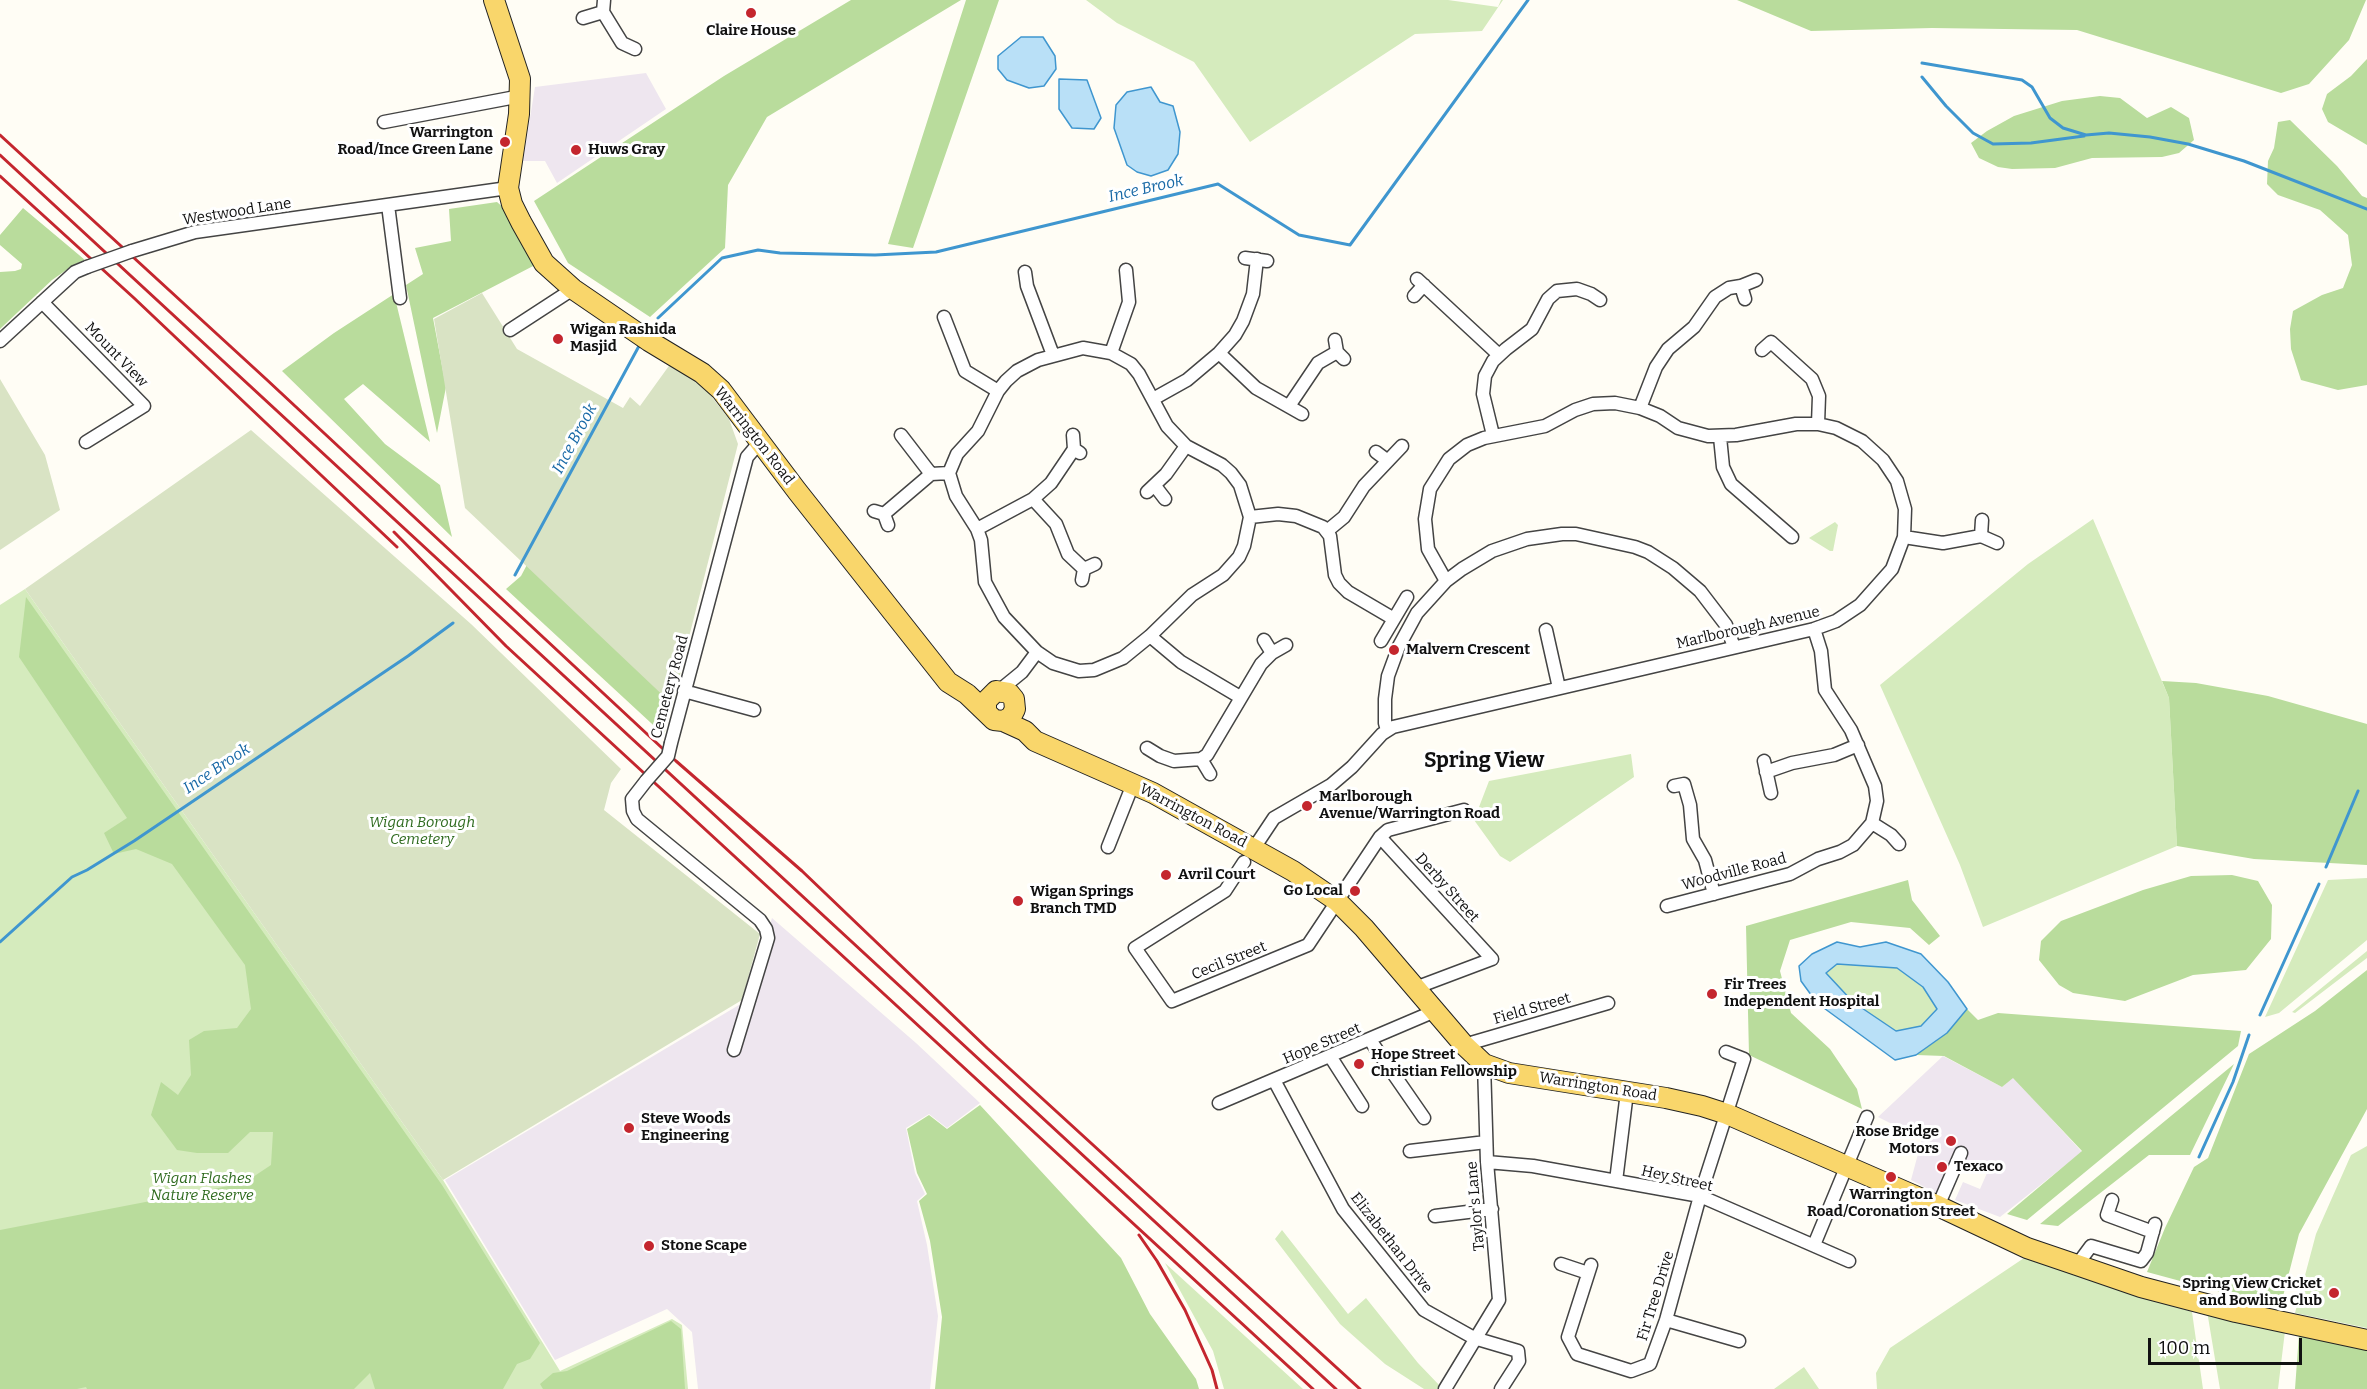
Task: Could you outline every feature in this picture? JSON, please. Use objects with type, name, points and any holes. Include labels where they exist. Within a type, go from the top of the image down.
[{"type":"main road","name":"Warrington Road","points":[[494,0],[520,79],[521,96],[508,188],[512,204],[544,263],[573,289],[649,341],[702,373],[721,390],[797,491],[948,682],[967,694],[1002,704],[1035,741],[1133,784],[1242,862],[1293,871],[1337,901],[1364,928],[1464,1045],[1484,1064],[1509,1073],[1702,1106],[1727,1114],[2028,1248],[2077,1266],[2141,1287],[2367,1340]]},
{"type":"street","points":[[583,18],[604,6],[622,43],[635,49]]},
{"type":"street","points":[[384,122],[521,96]]},
{"type":"street","name":"Westwood Lane","points":[[0,341],[75,272],[132,251],[195,232],[508,188]]},
{"type":"street","points":[[388,205],[400,298]]},
{"type":"street","points":[[1152,399],[1187,380],[1219,353],[1243,321],[1253,294],[1256,259]]},
{"type":"street","points":[[1111,352],[1130,302],[1126,270]]},
{"type":"street","points":[[1025,272],[1023,287],[1053,356]]},
{"type":"street","points":[[1640,408],[1656,367],[1668,349],[1694,327],[1715,297],[1729,288],[1756,280]]},
{"type":"street","points":[[1414,296],[1421,282],[1499,355]]},
{"type":"street","points":[[1741,286],[1745,299]]},
{"type":"street","points":[[510,330],[573,289]]},
{"type":"street","points":[[1493,435],[1485,405],[1484,386],[1489,368],[1499,355],[1532,329],[1548,299],[1557,291],[1577,289],[1591,294],[1600,302]]},
{"type":"street","name":"Mount View","points":[[42,302],[144,406],[86,442]]},
{"type":"street","points":[[944,317],[944,331],[965,371],[998,391]]},
{"type":"street","points":[[1762,332],[1766,346],[1812,379],[1819,396],[1818,424]]},
{"type":"street","points":[[1083,348],[1111,352],[1131,364],[1167,426],[1186,446],[1222,465],[1232,473],[1240,485],[1250,517],[1244,546],[1231,568],[1184,602],[1124,658],[1094,670],[1066,669],[1037,652],[1004,617],[989,592],[983,572],[981,540],[977,529],[956,496],[949,473],[957,454],[978,431],[998,391],[1017,371],[1038,360],[1053,356],[1083,348]]},
{"type":"street","points":[[1289,406],[1318,363],[1339,350]]},
{"type":"street","points":[[1219,353],[1256,388],[1302,414]]},
{"type":"street","name":"Marlborough Avenue","points":[[1135,948],[1225,891],[1242,862],[1274,818],[1331,785],[1387,730],[1400,724],[1814,629],[1836,621],[1860,605],[1892,569],[1904,537],[1906,517],[1897,481],[1888,466],[1869,447],[1852,435],[1836,428],[1818,424],[1796,424],[1720,437],[1687,432],[1640,408],[1615,403],[1593,404],[1536,429],[1493,435],[1467,445],[1449,459],[1431,489],[1425,510],[1426,540],[1431,557],[1446,581]]},
{"type":"street","points":[[901,435],[931,474]]},
{"type":"street","points":[[977,529],[1033,499],[1051,483],[1077,451],[1073,435]]},
{"type":"street","points":[[1720,437],[1723,467],[1731,484],[1788,529]]},
{"type":"street","name":"Cemetery Road","points":[[734,1050],[768,938],[766,929],[760,920],[638,819],[633,811],[632,799],[668,756],[747,458],[760,442]]},
{"type":"street","points":[[1165,499],[1151,489],[1186,446]]},
{"type":"street","points":[[1327,531],[1344,517],[1364,486],[1402,446]]},
{"type":"street","points":[[1376,452],[1388,461]]},
{"type":"street","points":[[882,517],[931,474],[949,473]]},
{"type":"street","points":[[1033,499],[1056,524],[1068,554],[1087,571]]},
{"type":"street","points":[[1250,517],[1278,514],[1296,516],[1317,524],[1327,531],[1332,541],[1335,575],[1339,583],[1348,592],[1394,619]]},
{"type":"street","points":[[1981,536],[1982,520]]},
{"type":"street","points":[[1387,730],[1385,699],[1392,663],[1417,613],[1446,581],[1477,559],[1509,545],[1562,534],[1592,536],[1635,547],[1673,568],[1695,586],[1712,604],[1726,625],[1734,647]]},
{"type":"street","points":[[1904,537],[1943,543],[1981,536],[1997,543]]},
{"type":"street","points":[[1382,641],[1407,597]]},
{"type":"street","points":[[1814,629],[1821,651],[1825,690],[1858,745],[1875,786],[1877,801],[1872,823],[1891,835],[1899,844]]},
{"type":"street","points":[[1546,630],[1559,687]]},
{"type":"street","points":[[1150,636],[1181,662],[1240,697]]},
{"type":"street","points":[[1264,640],[1272,653]]},
{"type":"street","points":[[1147,748],[1157,760],[1184,762],[1201,759],[1207,754],[1261,664],[1272,653],[1286,645]]},
{"type":"street","points":[[1002,704],[1037,652]]},
{"type":"street","points":[[684,691],[754,710]]},
{"type":"street","points":[[1771,794],[1765,766],[1834,755],[1858,745]]},
{"type":"street","points":[[1201,759],[1210,774]]},
{"type":"street","points":[[1108,847],[1133,784]]},
{"type":"street","points":[[1684,784],[1690,805],[1693,839],[1705,860],[1714,894]]},
{"type":"street","points":[[1337,901],[1380,837],[1395,826],[1464,810]]},
{"type":"street","name":"Woodville Road","points":[[1667,906],[1790,874],[1818,859],[1840,852],[1859,840],[1872,823]]},
{"type":"street","name":"Derby Street","points":[[1380,837],[1492,959],[1416,990]]},
{"type":"street","name":"Cecil Street","points":[[1135,948],[1172,1001],[1308,945],[1337,901]]},
{"type":"street","name":"Field Street","points":[[1464,1045],[1608,1003]]},
{"type":"street","name":"Hope Street","points":[[1219,1103],[1435,1011]]},
{"type":"street","points":[[1370,1040],[1424,1118]]},
{"type":"street","name":"Fir Tree Drive","points":[[1561,1264],[1590,1269],[1568,1337],[1577,1354],[1631,1371],[1650,1364],[1666,1320],[1700,1196],[1744,1059],[1726,1052]]},
{"type":"street","points":[[1330,1056],[1362,1106]]},
{"type":"street","name":"Taylor's Lane","points":[[1445,1389],[1499,1300],[1487,1162],[1484,1064]]},
{"type":"street","name":"Elizabethan Drive","points":[[1274,1080],[1343,1209],[1424,1310],[1474,1338],[1518,1351],[1519,1361],[1501,1389]]},
{"type":"street","points":[[1616,1181],[1628,1092]]},
{"type":"street","points":[[1814,1245],[1867,1117]]},
{"type":"street","points":[[1410,1151],[1486,1142]]},
{"type":"street","points":[[1938,1206],[1961,1153]]},
{"type":"street","name":"Hey Street","points":[[1487,1162],[1533,1166],[1700,1196],[1849,1261]]},
{"type":"street","points":[[2077,1266],[2091,1246],[2141,1260],[2147,1253],[2154,1228],[2106,1215],[2112,1200]]},
{"type":"street","points":[[1435,1216],[1492,1209]]},
{"type":"street","points":[[1666,1320],[1740,1341]]},
{"type":"shaded area","points":[[646,73],[666,109],[557,183],[545,161],[523,161],[535,87]]},
{"type":"shaded area","points":[[772,918],[916,1043],[980,1103],[947,1128],[929,1114],[906,1128],[915,1173],[925,1194],[917,1201],[927,1245],[938,1316],[930,1389],[698,1389],[692,1332],[667,1309],[555,1360],[445,1180],[744,1002]]},
{"type":"shaded area","points":[[1943,1056],[2002,1087],[2013,1077],[2082,1152],[2000,1217],[1955,1200],[1963,1182],[1980,1189],[1987,1173],[1982,1168],[1958,1158],[1940,1195],[1911,1180],[1922,1139],[1878,1117]]},
{"type":"green space","points":[[851,0],[961,0],[767,117],[728,185],[725,248],[650,317],[568,263],[534,201],[724,76]]},
{"type":"green space","points":[[966,0],[999,0],[913,248],[888,244]]},
{"type":"green space","points":[[1086,0],[1448,0],[1498,7],[1503,0],[1482,31],[1415,34],[1250,142],[1194,62],[1117,23]]},
{"type":"green space","points":[[1737,0],[2366,0],[2349,40],[2309,84],[2281,93],[2077,30],[1932,28],[1811,31]]},
{"type":"green space","points":[[2367,59],[2367,145],[2328,122],[2322,109],[2327,94],[2351,76]]},
{"type":"green space","points":[[2100,96],[2120,98],[2147,118],[2171,107],[2189,118],[2194,140],[2179,153],[2162,157],[2092,158],[2055,168],[2012,169],[1998,167],[1979,158],[1971,143],[2014,116],[2062,101]]},
{"type":"green space","points":[[2290,120],[2337,166],[2362,196],[2367,198],[2367,385],[2338,390],[2301,380],[2291,349],[2290,329],[2293,311],[2322,295],[2343,288],[2352,265],[2348,235],[2320,210],[2278,195],[2267,184],[2268,161],[2274,148],[2278,122]]},
{"type":"green space","points":[[497,202],[513,216],[537,264],[433,318],[446,387],[437,433],[406,285],[423,274],[415,248],[451,241],[449,209]]},
{"type":"green space","points":[[23,208],[85,260],[52,280],[0,329],[0,272],[21,269],[22,264],[0,245],[0,235]]},
{"type":"green space","points":[[482,293],[517,349],[623,408],[630,397],[640,406],[671,363],[701,383],[729,419],[738,444],[672,704],[465,508],[434,319]]},
{"type":"green space","points":[[394,294],[430,442],[363,384],[344,399],[385,444],[440,485],[452,537],[282,371],[334,333]]},
{"type":"green space","points":[[0,379],[45,455],[60,510],[0,550]]},
{"type":"green space","name":"Wigan Borough Cemetery","points":[[251,430],[471,624],[621,769],[611,783],[604,810],[760,934],[742,1000],[443,1180],[25,589]]},
{"type":"green space","points":[[556,510],[683,663],[664,735],[506,589],[521,576]]},
{"type":"green space","points":[[2093,519],[2169,698],[2177,846],[1983,927],[1960,865],[1880,685],[2028,564]]},
{"type":"green space","points":[[1835,522],[1838,525],[1833,551],[1809,538]]},
{"type":"green space","name":"Wigan Flashes Nature Reserve","points":[[25,589],[443,1180],[560,1371],[672,1319],[682,1325],[688,1389],[0,1389],[0,605]]},
{"type":"green space","points":[[26,597],[442,1185],[540,1343],[530,1359],[517,1364],[503,1389],[375,1389],[370,1373],[354,1389],[87,1389],[86,1387],[0,1389],[0,1230],[244,1183],[271,1165],[273,1132],[250,1132],[228,1153],[197,1153],[177,1150],[151,1115],[161,1082],[178,1095],[191,1075],[189,1040],[204,1031],[237,1028],[251,1009],[245,965],[172,864],[136,849],[114,854],[104,833],[127,818],[19,657]]},
{"type":"green space","points":[[2162,681],[2196,683],[2268,696],[2367,724],[2367,865],[2254,859],[2177,846],[2169,698]]},
{"type":"green space","points":[[1631,754],[1634,777],[1510,862],[1500,856],[1474,820],[1489,781]]},
{"type":"green space","points":[[2232,875],[2258,881],[2272,905],[2271,939],[2246,970],[2193,975],[2125,1001],[2073,993],[2059,985],[2039,960],[2041,941],[2061,921],[2143,890],[2191,876]]},
{"type":"green space","points":[[2367,878],[2367,940],[2279,1013],[2265,1017],[2328,880]]},
{"type":"green space","points":[[1908,880],[1912,900],[1940,936],[1929,945],[1910,928],[1851,922],[1790,940],[1780,971],[1791,1013],[1830,1049],[1857,1089],[1862,1109],[1749,1055],[1746,926]]},
{"type":"green space","points":[[2367,951],[2367,958],[2295,1013],[2292,1012]]},
{"type":"green space","points":[[1837,964],[1897,968],[1923,987],[1937,1008],[1921,1026],[1896,1031],[1853,1002],[1826,973]]},
{"type":"green space","points":[[2367,970],[2367,1109],[2299,1234],[2280,1308],[2147,1272],[2194,1167],[2208,1158],[2249,1054],[2315,1011]]},
{"type":"green space","points":[[1967,1009],[1978,1020],[1998,1013],[2241,1031],[2238,1046],[2027,1220],[2007,1214],[2082,1151],[2013,1078],[2002,1087],[1944,1056],[1916,1055],[1947,1033]]},
{"type":"green space","points":[[2234,1064],[2190,1155],[2149,1155],[2058,1226],[2040,1224]]},
{"type":"green space","points":[[980,1105],[1121,1258],[1150,1314],[1196,1379],[1199,1389],[935,1389],[942,1317],[930,1241],[919,1201],[927,1194],[917,1173],[907,1129],[929,1115],[947,1129]]},
{"type":"green space","points":[[2367,1146],[2367,1328],[2295,1313],[2316,1234],[2351,1155]]},
{"type":"green space","points":[[1282,1230],[1348,1314],[1366,1298],[1418,1363],[1441,1387],[1439,1389],[1424,1389],[1385,1364],[1340,1324],[1275,1239]]},
{"type":"green space","points":[[2027,1256],[2192,1312],[2203,1389],[1877,1389],[1876,1373],[1890,1348]]},
{"type":"green space","points":[[1165,1263],[1303,1389],[1224,1389],[1213,1351]]},
{"type":"green space","points":[[2207,1311],[2285,1331],[2278,1389],[2220,1389]]},
{"type":"green space","points":[[671,1321],[681,1329],[685,1389],[543,1389],[540,1384],[553,1373],[567,1371]]},
{"type":"green space","points":[[2299,1334],[2367,1350],[2367,1389],[2295,1389]]},
{"type":"green space","points":[[1804,1367],[1819,1389],[1774,1389]]},
{"type":"water","points":[[1021,37],[1043,37],[1055,56],[1056,69],[1044,86],[1029,88],[1007,80],[998,69],[998,56]]},
{"type":"water","points":[[1059,79],[1087,80],[1101,118],[1094,129],[1072,128],[1059,109]]},
{"type":"water","points":[[1151,87],[1160,102],[1173,106],[1180,132],[1178,154],[1168,170],[1151,176],[1137,172],[1127,165],[1114,128],[1116,105],[1127,92]]},
{"type":"water","points":[[1837,942],[1860,947],[1886,942],[1921,954],[1948,982],[1967,1009],[1947,1033],[1916,1055],[1895,1060],[1817,1003],[1801,981],[1799,966],[1812,954]],"holes":[[[1837,964],[1897,968],[1923,987],[1937,1009],[1921,1026],[1896,1031],[1853,1002],[1826,973]]]},
{"type":"waterway","name":"Ince Brook","points":[[658,318],[722,258],[758,250],[780,253],[875,255],[936,252],[1218,184],[1299,235],[1350,245],[1528,0]]},
{"type":"waterway","points":[[1922,63],[2022,80],[2032,87],[2050,118],[2063,128],[2086,135],[2109,133],[2188,144],[2244,161],[2367,209]]},
{"type":"waterway","points":[[1922,77],[1973,133],[1993,144],[2031,143],[2084,136]]},
{"type":"waterway","name":"Ince Brook","points":[[515,575],[639,346]]},
{"type":"waterway","name":"Ince Brook","points":[[0,942],[72,877],[134,841],[408,656],[453,623]]},
{"type":"waterway","points":[[2326,867],[2358,791]]},
{"type":"waterway","points":[[2260,1015],[2319,884]]},
{"type":"waterway","points":[[2199,1157],[2233,1082],[2249,1035]]},
{"type":"railway","points":[[0,135],[676,761],[802,871],[987,1048],[1360,1389]]},
{"type":"railway","points":[[0,155],[1336,1389]]},
{"type":"railway","points":[[0,176],[134,298],[397,547]]},
{"type":"railway","points":[[394,532],[506,646],[1313,1389]]},
{"type":"railway","points":[[1139,1235],[1185,1310],[1212,1370],[1217,1389]]},
{"type":"place","name":"Claire House","points":[[751,13]]},
{"type":"place","name":"Warrington Road/Ince Green Lane","points":[[505,142]]},
{"type":"place","name":"Huws Gray","points":[[576,150]]},
{"type":"place","name":"Wigan Rashida Masjid","points":[[558,339]]},
{"type":"place","name":"Malvern Crescent","points":[[1394,650]]},
{"type":"place","name":"Marlborough Avenue/Warrington Road","points":[[1307,806]]},
{"type":"place","name":"Avril Court","points":[[1166,875]]},
{"type":"place","name":"Go Local","points":[[1355,891]]},
{"type":"place","name":"Wigan Springs Branch TMD","points":[[1018,901]]},
{"type":"place","name":"Fir Trees Independent Hospital","points":[[1712,994]]},
{"type":"place","name":"Hope Street Christian Fellowship","points":[[1359,1064]]},
{"type":"place","name":"Steve Woods Engineering","points":[[629,1128]]},
{"type":"place","name":"Rose Bridge Motors","points":[[1951,1141]]},
{"type":"place","name":"Texaco","points":[[1942,1167]]},
{"type":"place","name":"Warrington Road/Coronation Street","points":[[1891,1177]]},
{"type":"place","name":"Stone Scape","points":[[649,1246]]},
{"type":"place","name":"Spring View Cricket and Bowling Club","points":[[2334,1293]]},
{"type":"district","name":"Spring View","points":[[1484,761]]}]
